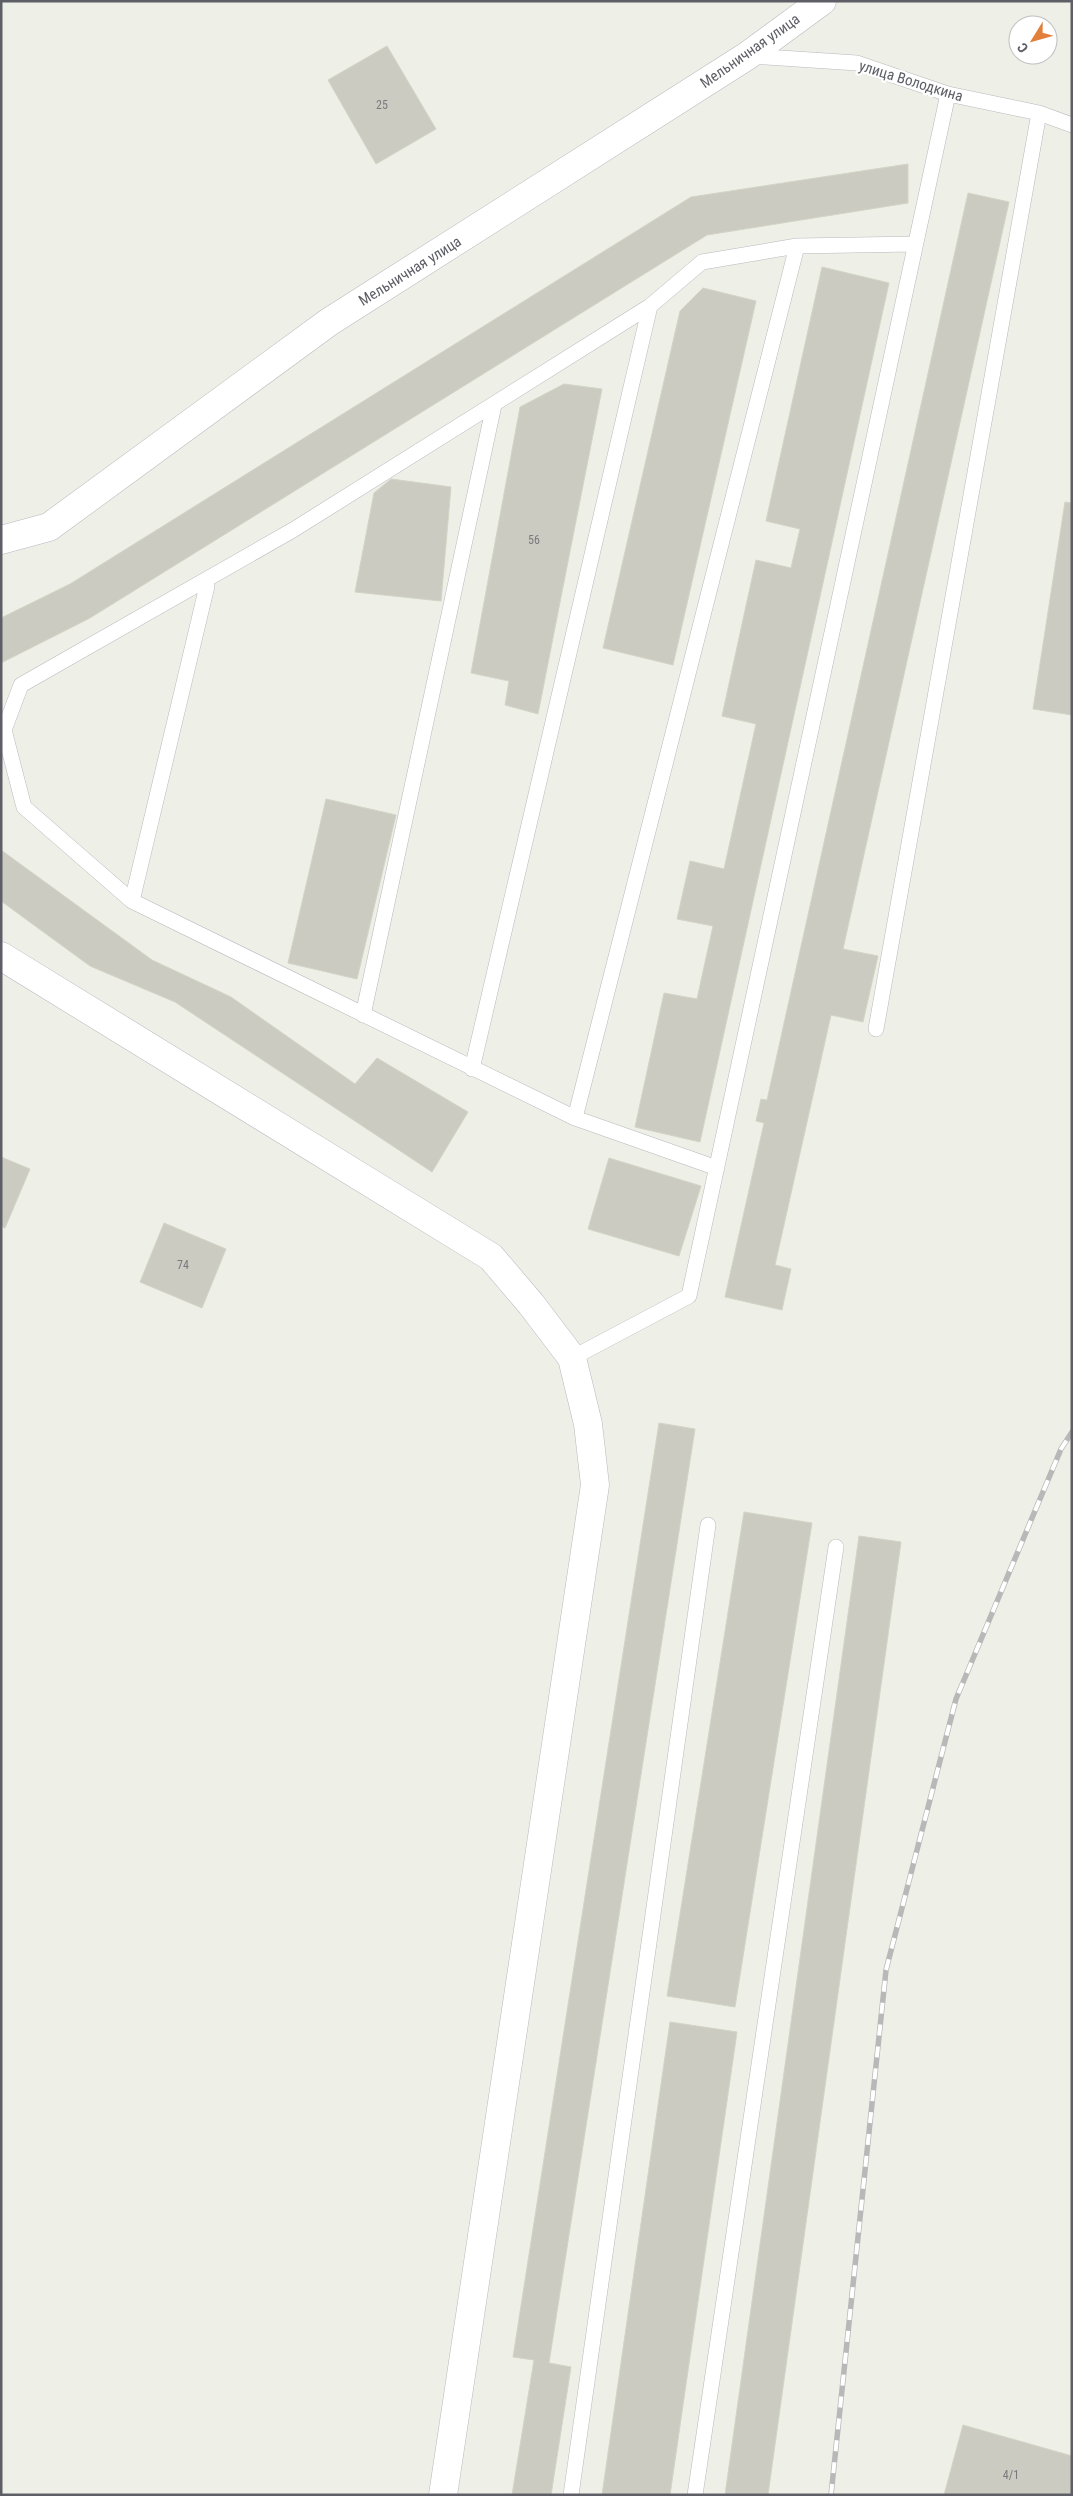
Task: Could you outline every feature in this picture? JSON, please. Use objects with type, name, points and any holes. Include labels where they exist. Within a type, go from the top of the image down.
[{"type":"street","name":"Мельничная улица","points":[[1,540],[49,527],[329,322],[747,56],[822,1]]},
{"type":"street","points":[[1,956],[491,1258],[531,1304],[572,1358],[588,1424],[595,1485],[443,2495]]},
{"type":"lane","name":"улица Володкина","points":[[747,56],[857,63],[948,94],[1039,113],[1072,125]]},
{"type":"lane","points":[[572,1358],[689,1296],[914,244],[948,94]]},
{"type":"lane","points":[[876,1029],[1039,113]]},
{"type":"lane","points":[[717,1168],[575,1118],[132,902],[24,807],[4,730],[21,684],[293,530],[650,306],[702,262],[797,246],[914,244]]},
{"type":"lane","points":[[575,1118],[797,246]]},
{"type":"lane","points":[[472,1069],[650,306]]},
{"type":"lane","points":[[363,1015],[494,405]]},
{"type":"lane","points":[[132,902],[207,586]]},
{"type":"lane","points":[[571,2495],[708,1525]]},
{"type":"lane","points":[[695,2495],[836,1548]]},
{"type":"building","points":[[387,46],[436,129],[376,164],[328,80]]},
{"type":"building","points":[[908,164],[908,203],[707,235],[90,618],[1,663],[1,618],[70,584],[691,197]]},
{"type":"building","points":[[968,193],[1009,202],[843,949],[878,956],[863,1022],[831,1015],[775,1265],[791,1269],[782,1310],[725,1297],[764,1123],[756,1121],[761,1099],[767,1100]]},
{"type":"building","points":[[822,267],[889,283],[700,1142],[635,1127],[664,993],[697,999],[713,926],[677,919],[690,861],[724,869],[756,724],[722,716],[756,560],[791,568],[800,529],[766,521]]},
{"type":"building","points":[[703,288],[756,301],[673,665],[603,648],[680,311]]},
{"type":"building","points":[[564,384],[602,389],[538,714],[505,705],[509,681],[471,673],[520,407]]},
{"type":"building","points":[[391,479],[451,487],[441,601],[355,592],[374,493]]},
{"type":"building","points":[[1065,502],[1072,503],[1072,715],[1033,709]]},
{"type":"building","points":[[326,799],[396,815],[357,979],[288,963]]},
{"type":"building","points":[[1,850],[152,960],[231,997],[355,1084],[377,1058],[468,1112],[432,1172],[175,1002],[90,966],[1,901]]},
{"type":"building","points":[[1,1157],[30,1169],[5,1228],[1,1226]]},
{"type":"building","points":[[609,1158],[701,1186],[679,1256],[588,1229]]},
{"type":"building","points":[[164,1223],[226,1249],[202,1308],[140,1282]]},
{"type":"building","points":[[659,1423],[695,1429],[549,2363],[571,2367],[551,2495],[512,2495],[534,2360],[513,2357]]},
{"type":"building","points":[[744,1512],[812,1523],[735,2007],[667,1996]]},
{"type":"building","points":[[859,1536],[901,1542],[768,2495],[725,2495]]},
{"type":"building","points":[[670,2022],[737,2032],[670,2495],[602,2495]]},
{"type":"building","points":[[963,2425],[1072,2456],[1072,2495],[944,2495]]},
{"type":"railway","points":[[831,2495],[886,1970],[956,1699],[1061,1449],[1072,1432]]}]
